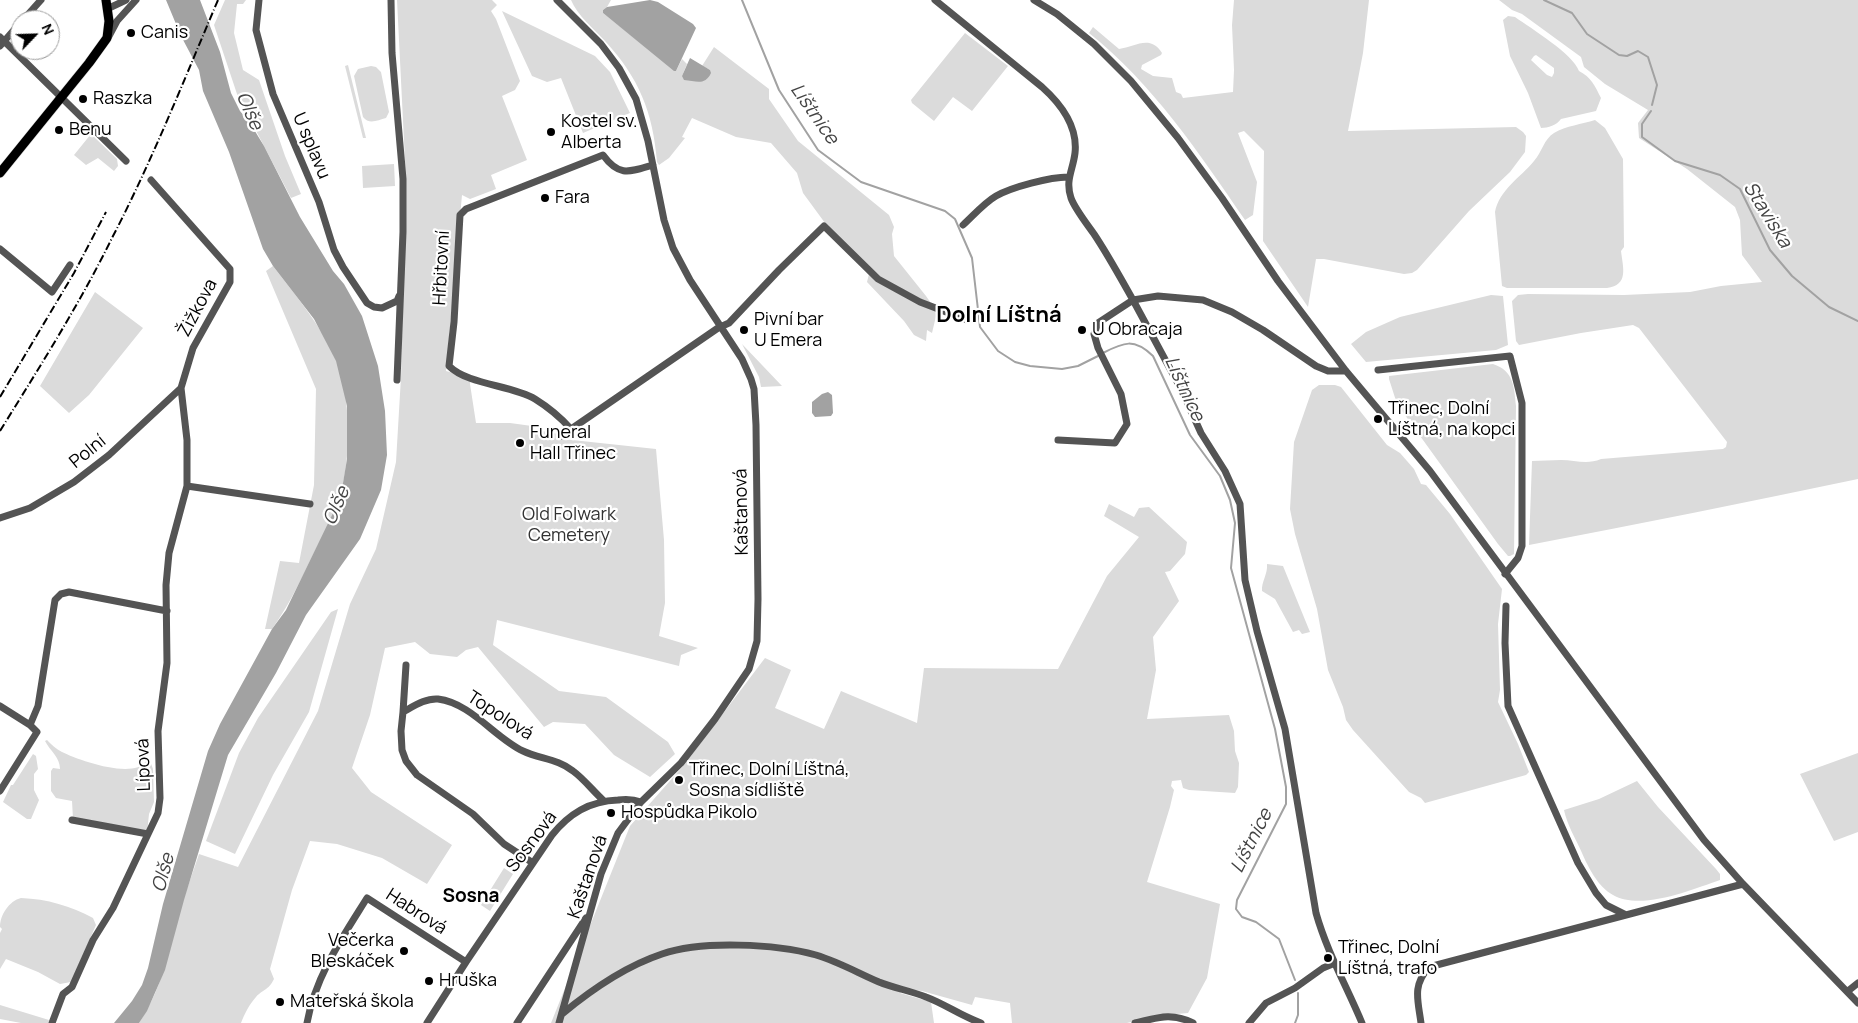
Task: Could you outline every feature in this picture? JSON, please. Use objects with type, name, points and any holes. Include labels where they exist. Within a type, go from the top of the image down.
[{"type":"main road","points":[[0,173],[107,38],[109,21],[106,4]]},
{"type":"street","points":[[32,10],[41,0]]},
{"type":"street","points":[[106,4],[126,0]]},
{"type":"street","points":[[107,38],[117,21],[136,0]]},
{"type":"street","name":"U splavu","points":[[259,0],[256,30],[273,94],[318,202],[334,250],[342,267],[361,296],[374,307],[382,308],[397,301],[400,293]]},
{"type":"street","points":[[391,0],[392,53],[402,179],[397,380]]},
{"type":"street","name":"Kaštanová","points":[[557,0],[601,44],[619,68],[636,99],[646,132],[662,213],[673,248],[690,280],[722,326],[748,370],[754,389],[756,425],[758,591],[758,630],[755,651],[749,669],[715,719],[681,763],[641,802],[618,834],[601,874],[559,1023]]},
{"type":"street","points":[[935,0],[1042,87],[1067,115],[1074,134],[1075,154],[1068,178],[1071,199],[1112,262],[1181,389],[1201,433],[1225,471],[1240,504],[1245,580],[1250,605],[1285,729],[1316,914],[1321,930],[1362,1023]]},
{"type":"street","points":[[1034,0],[1074,27],[1131,80],[1200,167],[1278,281],[1346,371],[1430,471],[1704,840],[1743,884],[1858,1003]]},
{"type":"street","points":[[1,41],[126,160]]},
{"type":"street","name":"Hřbitovní","points":[[571,429],[535,398],[473,379],[453,370],[449,366],[454,322],[460,215],[466,208],[603,155],[611,166],[619,170],[633,170],[653,165]]},
{"type":"street","points":[[963,225],[995,197],[1056,177],[1068,178]]},
{"type":"street","name":"Žižkova","points":[[151,180],[230,269],[230,282],[193,348],[181,388]]},
{"type":"street","points":[[561,436],[729,322],[824,226],[878,279],[920,302],[967,320]]},
{"type":"street","points":[[0,249],[52,292],[70,266]]},
{"type":"street","points":[[1058,440],[1114,443],[1127,424],[1121,394],[1098,348],[1094,334],[1098,323],[1133,300],[1158,296],[1203,300],[1232,312],[1316,366],[1328,371],[1346,371]]},
{"type":"street","points":[[1378,370],[1510,356],[1522,403],[1522,546],[1518,558],[1506,574]]},
{"type":"street","name":"Lípová","points":[[52,1023],[63,994],[72,987],[93,940],[113,908],[158,813],[160,798],[158,731],[167,663],[166,585],[169,553],[186,486],[187,440],[181,388]]},
{"type":"street","name":"Polní","points":[[0,518],[30,508],[74,482],[109,455],[181,388]]},
{"type":"street","points":[[186,486],[310,504]]},
{"type":"street","points":[[30,725],[38,706],[55,600],[61,594],[69,592],[167,611]]},
{"type":"street","points":[[1506,606],[1505,643],[1508,706],[1578,863],[1591,886],[1606,906],[1626,915]]},
{"type":"street","points":[[406,665],[401,731],[402,750],[406,761],[417,776],[473,814],[504,844],[533,863]]},
{"type":"street","name":"Topolová","points":[[403,712],[429,699],[440,699],[452,703],[472,714],[502,738],[523,751],[552,759],[573,771],[603,800]]},
{"type":"street","points":[[0,706],[30,725],[37,732],[0,791]]},
{"type":"street","name":"Sosnová","points":[[427,1023],[466,962],[563,821],[577,811],[603,800],[636,800],[641,802]]},
{"type":"street","points":[[72,820],[148,834]]},
{"type":"street","points":[[1421,1023],[1417,985],[1421,976],[1429,967],[1743,884]]},
{"type":"street","name":"Habrová","points":[[307,1023],[310,1007],[329,960],[367,898],[466,962]]},
{"type":"street","points":[[517,1023],[590,912]]},
{"type":"street","points":[[561,1014],[586,995],[612,979],[663,953],[702,946],[745,946],[787,949],[840,963],[880,983],[927,997],[965,1017],[981,1023]]},
{"type":"street","points":[[1249,1023],[1266,1003],[1295,988],[1323,968],[1335,963]]},
{"type":"street","points":[[1848,991],[1858,983]]},
{"type":"street","points":[[1135,1023],[1165,1016],[1182,1017],[1193,1023]]},
{"type":"green space","points":[[225,0],[246,0],[243,4],[237,4],[234,33],[243,70],[259,80],[285,156],[301,194],[291,198],[237,94],[214,25]]},
{"type":"green space","name":"Old Folwark Cemetery","points":[[397,0],[492,0],[497,5],[491,11],[496,19],[520,81],[515,90],[502,96],[527,160],[491,175],[496,189],[470,199],[462,195],[446,371],[471,378],[470,384],[476,423],[510,423],[532,426],[532,429],[558,434],[563,439],[656,449],[664,540],[665,603],[659,636],[698,648],[681,655],[679,666],[497,620],[493,645],[559,691],[606,697],[668,742],[675,754],[650,777],[614,755],[585,724],[553,722],[544,727],[478,647],[466,650],[457,657],[430,654],[415,642],[385,648],[370,715],[352,768],[371,792],[452,845],[427,884],[382,858],[337,844],[310,841],[292,890],[270,969],[274,979],[270,986],[259,994],[247,1009],[241,1023],[139,1023],[148,1009],[161,979],[183,901],[199,854],[238,867],[318,711],[350,604],[376,549],[396,462],[401,377],[406,181]]},
{"type":"green space","points":[[571,0],[611,0],[603,10],[603,13],[676,71],[682,59],[687,64],[682,76],[710,70],[702,66],[714,47],[769,89],[769,99],[798,141],[889,215],[894,227],[892,234],[894,256],[937,312],[932,333],[927,330],[926,341],[914,335],[904,321],[867,282],[870,270],[825,223],[803,193],[797,173],[771,143],[736,137],[692,118],[682,137],[685,138],[669,158],[659,165],[648,111],[635,82],[617,55],[581,16]]},
{"type":"green space","points":[[1234,0],[1369,0],[1363,53],[1348,131],[1516,127],[1526,136],[1525,152],[1510,172],[1469,211],[1417,270],[1412,273],[1404,274],[1316,259],[1308,307],[1263,241],[1264,151],[1244,131],[1238,133],[1257,182],[1253,215],[1245,220],[1174,120],[1134,74],[1089,33],[1093,27],[1119,49],[1142,43],[1152,44],[1157,47],[1162,53],[1161,55],[1142,65],[1141,69],[1153,76],[1172,78],[1176,92],[1181,94],[1183,98],[1233,92],[1232,25]]},
{"type":"green space","points":[[1499,0],[1858,0],[1858,479],[1529,545],[1532,461],[1591,462],[1601,459],[1723,449],[1726,447],[1727,442],[1639,328],[1633,325],[1519,345],[1516,341],[1512,301],[1518,295],[1528,294],[1624,295],[1690,292],[1721,286],[1762,282],[1742,255],[1740,220],[1735,207],[1687,169],[1639,138],[1638,123],[1648,110],[1605,84],[1584,67],[1581,57],[1522,14],[1512,10]]},
{"type":"green space","points":[[502,11],[595,56],[610,72],[630,113],[583,133],[561,78],[547,82],[532,76]]},
{"type":"green space","points":[[1508,16],[1515,17],[1569,57],[1579,71],[1590,79],[1601,98],[1596,111],[1561,119],[1552,126],[1541,128],[1528,93],[1510,56],[1503,20]],"holes":[[[1536,55],[1554,68],[1552,77],[1547,75],[1531,60]]]},
{"type":"green space","points":[[965,33],[1008,66],[972,111],[953,97],[934,121],[912,103],[911,100]]},
{"type":"green space","points":[[348,65],[366,138],[363,138],[345,66]]},
{"type":"green space","points":[[371,66],[376,67],[381,72],[389,112],[386,118],[377,121],[368,121],[363,117],[354,76],[358,69]]},
{"type":"green space","points":[[1595,120],[1605,128],[1623,159],[1624,247],[1621,251],[1622,279],[1614,286],[1607,288],[1507,288],[1502,286],[1495,212],[1497,204],[1511,184],[1534,161],[1545,142],[1554,133]]},
{"type":"green space","points":[[91,134],[117,159],[118,166],[114,171],[98,158],[86,165],[74,155]]},
{"type":"green space","points":[[394,164],[395,186],[363,188],[362,166]]},
{"type":"green space","points":[[273,266],[316,323],[336,360],[344,388],[348,438],[346,469],[333,514],[287,605],[272,629],[265,629],[280,561],[299,563],[314,485],[316,389],[266,271]]},
{"type":"green space","points":[[95,292],[143,328],[89,395],[69,413],[40,386]]},
{"type":"green space","points":[[1491,295],[1503,296],[1508,345],[1496,350],[1366,362],[1351,344],[1366,332],[1400,317]]},
{"type":"green space","points":[[742,344],[782,386],[761,387],[759,377]]},
{"type":"green space","points":[[1493,364],[1509,375],[1512,381],[1516,406],[1514,554],[1510,556],[1498,544],[1397,404],[1389,379],[1389,376]]},
{"type":"green space","points":[[1319,385],[1341,387],[1387,445],[1400,453],[1414,469],[1421,484],[1426,485],[1450,514],[1502,589],[1498,624],[1500,690],[1498,702],[1529,772],[1526,775],[1425,803],[1421,798],[1409,792],[1346,720],[1343,707],[1328,670],[1317,609],[1295,534],[1290,509],[1294,442],[1312,390]]},
{"type":"green space","points":[[1109,504],[1134,517],[1139,508],[1149,507],[1187,542],[1185,554],[1170,571],[1165,572],[1179,601],[1153,637],[1156,670],[1147,719],[1229,715],[1234,731],[1235,751],[1239,763],[1238,787],[1235,793],[1189,790],[1183,788],[1181,780],[1172,781],[1171,786],[1174,790],[1170,807],[1147,882],[1220,904],[1207,978],[1188,1013],[1154,1016],[1127,1023],[1012,1023],[1010,1003],[975,997],[972,1005],[922,991],[905,989],[900,993],[931,1002],[934,1023],[551,1023],[630,826],[684,765],[765,658],[791,670],[775,708],[824,729],[841,691],[917,723],[924,668],[1058,669],[1107,576],[1139,537],[1104,516]]},
{"type":"green space","points":[[1267,564],[1283,566],[1310,632],[1302,634],[1299,630],[1293,632],[1275,599],[1262,591]]},
{"type":"green space","points":[[338,609],[309,712],[273,775],[235,854],[206,841],[239,753],[258,718],[331,612]]},
{"type":"green space","points":[[47,740],[62,752],[105,767],[130,769],[150,761],[153,769],[154,802],[149,814],[147,833],[73,819],[72,801],[56,798],[51,791],[51,771],[53,768],[60,769],[60,765],[45,741]]},
{"type":"green space","points":[[1858,753],[1858,832],[1834,841],[1800,774]]},
{"type":"green space","points":[[33,754],[36,756],[38,769],[34,774],[34,790],[39,800],[31,819],[27,819],[3,802],[11,785],[13,785]]},
{"type":"green space","points":[[1637,781],[1658,807],[1716,869],[1720,874],[1720,880],[1666,897],[1637,901],[1613,895],[1598,882],[1569,827],[1564,810],[1599,799]]},
{"type":"green space","points":[[504,868],[513,874],[490,911],[481,905]]},
{"type":"green space","points":[[21,898],[58,904],[93,918],[96,925],[71,982],[60,984],[38,972],[6,959],[0,969],[0,933],[2,929],[0,922],[9,905]]},
{"type":"green space","points":[[0,1005],[49,1020],[48,1023],[21,1023],[0,1019]]},
{"type":"water","name":"Olše","points":[[166,0],[200,0],[220,52],[231,93],[240,111],[264,146],[300,217],[333,271],[344,284],[362,316],[378,366],[385,411],[387,455],[381,490],[360,539],[306,615],[276,673],[228,755],[165,970],[147,1011],[139,1023],[114,1023],[142,985],[148,968],[163,904],[208,751],[220,724],[272,629],[286,610],[333,513],[343,483],[347,459],[347,406],[336,361],[314,319],[273,266],[263,249],[229,152],[203,91],[199,70],[181,36]]},
{"type":"water","points":[[650,0],[658,2],[693,24],[696,28],[676,71],[603,13],[603,10],[607,7]]},
{"type":"water","points":[[690,58],[710,70],[711,73],[706,80],[700,82],[684,80],[682,76]]},
{"type":"water","points":[[828,392],[832,395],[833,413],[831,416],[815,417],[812,413],[812,402]]},
{"type":"waterway","name":"Líštnice","points":[[742,0],[779,90],[818,150],[861,182],[945,211],[955,219],[972,258],[980,327],[998,351],[1015,362],[1030,366],[1062,369],[1078,366],[1098,356]]},
{"type":"waterway","name":"Staviska","points":[[1544,0],[1572,13],[1587,34],[1619,55],[1627,56],[1638,51],[1648,57],[1657,85],[1652,105]]},
{"type":"waterway","name":"Staviska","points":[[1651,111],[1642,124],[1642,137],[1675,161],[1720,175],[1740,189],[1770,250],[1792,276],[1829,307],[1858,321]]},
{"type":"waterway","name":"Líštnice","points":[[1103,353],[1123,344],[1134,344],[1140,346],[1153,356],[1190,435],[1220,476],[1230,500],[1235,523],[1231,568],[1275,729],[1286,787],[1286,804],[1237,900],[1236,909],[1242,917],[1256,922],[1279,939],[1295,980]]},
{"type":"waterway","name":"Líštnice","points":[[1295,1023],[1298,1015],[1298,993]]},
{"type":"railway","points":[[0,431],[72,312],[127,209],[218,0]]},
{"type":"railway","points":[[0,397],[74,273],[106,212]]},
{"type":"place","name":"Canis","points":[[131,33]]},
{"type":"place","name":"Raszka","points":[[83,99]]},
{"type":"place","name":"Benu","points":[[59,130]]},
{"type":"place","name":"Kostel sv. Alberta","points":[[551,132]]},
{"type":"place","name":"Fara","points":[[545,198]]},
{"type":"place","name":"Pivní bar U Emera","points":[[744,330]]},
{"type":"place","name":"U Obracaja","points":[[1082,330]]},
{"type":"place","name":"Třinec, Dolní Líštná, na kopci","points":[[1378,419]]},
{"type":"place","name":"Funeral Hall Třinec","points":[[520,443]]},
{"type":"place","name":"Třinec, Dolní Líštná, Sosna sídliště","points":[[679,780]]},
{"type":"place","name":"Hospůdka Pikolo","points":[[611,813]]},
{"type":"place","name":"Večerka Bleskáček","points":[[404,951]]},
{"type":"place","name":"Třinec, Dolní Líštná, trafo","points":[[1328,958]]},
{"type":"place","name":"Hruška","points":[[429,981]]},
{"type":"place","name":"Mateřská škola","points":[[280,1002]]},
{"type":"district","name":"Dolní Líštná","points":[[999,316]]},
{"type":"district","name":"Sosna","points":[[471,897]]}]
